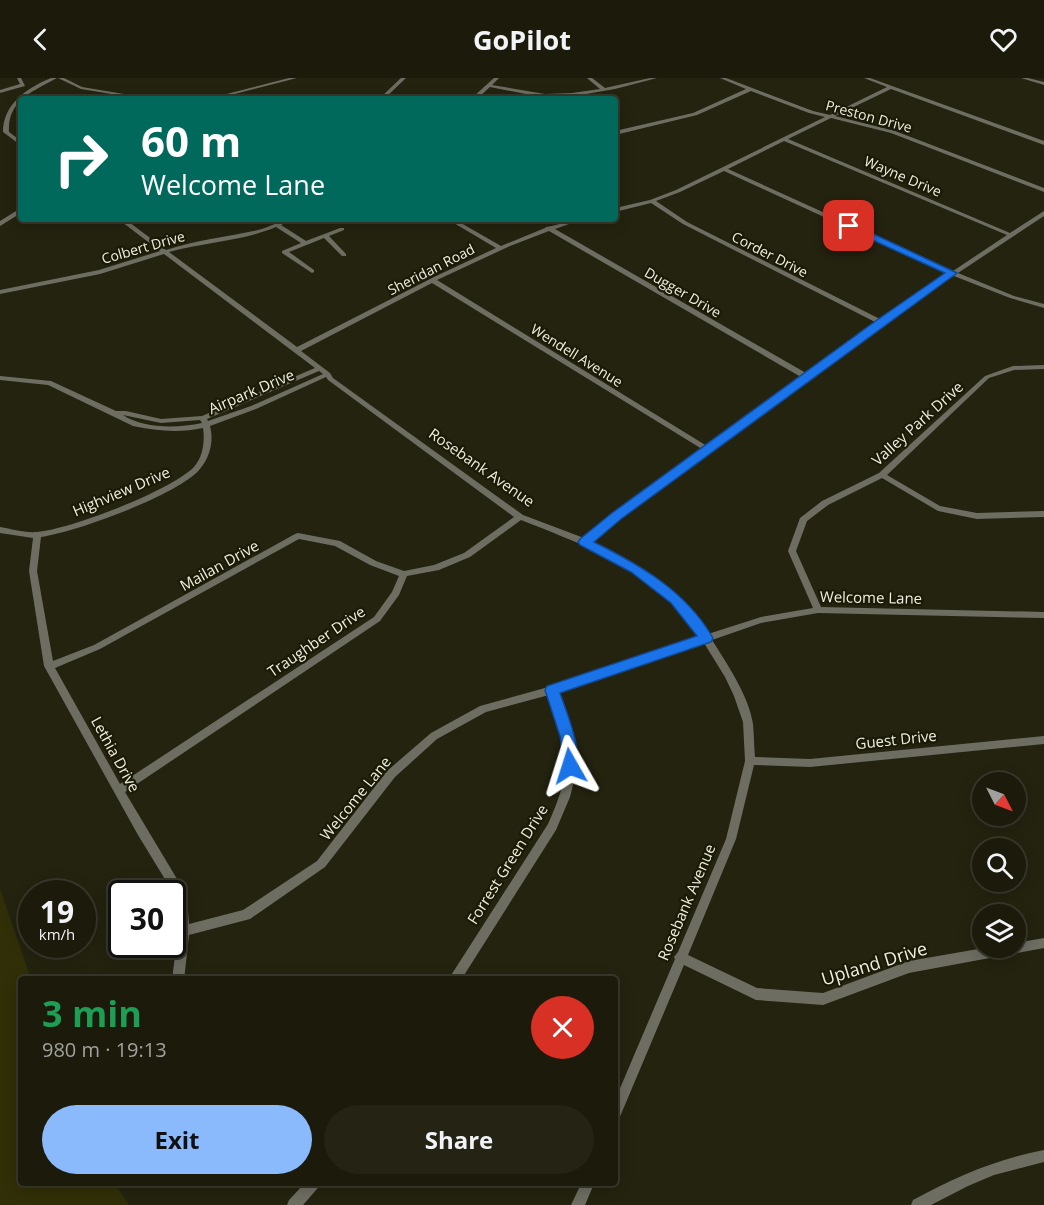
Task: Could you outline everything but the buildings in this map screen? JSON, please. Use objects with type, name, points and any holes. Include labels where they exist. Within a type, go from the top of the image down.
[{"type":"street","points":[[0,92],[23,85],[19,78]]},
{"type":"street","points":[[18,141],[6,133],[1,126],[0,118],[5,105],[23,90],[55,78]]},
{"type":"street","points":[[60,78],[81,88],[133,96]]},
{"type":"street","points":[[221,96],[296,78]]},
{"type":"street","points":[[384,96],[404,78]]},
{"type":"street","points":[[478,96],[497,78]]},
{"type":"street","points":[[589,78],[603,88]]},
{"type":"street","points":[[490,86],[545,95],[581,93],[655,78]]},
{"type":"street","name":"Preston Drive","points":[[722,78],[830,118],[893,132],[1044,190]]},
{"type":"street","points":[[867,78],[1044,143]]},
{"type":"street","points":[[1023,78],[1041,83],[1044,78]]},
{"type":"street","points":[[618,209],[652,201],[725,170],[891,87]]},
{"type":"street","points":[[618,132],[695,114],[750,89]]},
{"type":"street","name":"Wayne Drive","points":[[786,140],[1011,235]]},
{"type":"street","points":[[725,170],[952,273],[1012,297],[1044,306]]},
{"type":"street","name":"Corder Drive","points":[[652,201],[685,223],[880,322]]},
{"type":"street","points":[[1,223],[18,212]]},
{"type":"street","points":[[585,542],[607,523],[880,322],[1044,213]]},
{"type":"street","name":"Rosebank Avenue","points":[[125,222],[297,350],[328,374],[330,379],[520,517],[585,542],[635,568],[675,599],[706,638],[729,675],[748,722],[750,761],[731,839],[618,1108]]},
{"type":"street","name":"Colbert Drive","points":[[0,292],[100,272],[187,245],[246,235],[284,222]]},
{"type":"street","points":[[455,222],[500,248]]},
{"type":"street","name":"Sheridan Road","points":[[297,350],[500,248],[569,222]]},
{"type":"street","points":[[277,225],[306,243]]},
{"type":"street","name":"Dugger Drive","points":[[548,228],[807,377]]},
{"type":"street","points":[[312,271],[285,252],[342,229]]},
{"type":"street","points":[[325,236],[336,244],[344,255]]},
{"type":"street","name":"Wendell Avenue","points":[[433,281],[708,450]]},
{"type":"street","name":"Valley Park Drive","points":[[818,610],[792,551],[803,520],[825,503],[882,476],[987,377],[1013,368],[1044,367]]},
{"type":"street","name":"Airpark Drive","points":[[205,422],[320,368]]},
{"type":"street","name":"Airpark Drive","points":[[0,378],[49,383],[116,413],[122,421],[156,428],[205,422],[328,374]]},
{"type":"street","name":"Highview Drive","points":[[0,530],[37,536],[83,523],[174,485],[196,470],[208,449],[205,422]]},
{"type":"street","points":[[882,476],[938,508],[977,516],[1044,514]]},
{"type":"street","points":[[404,574],[436,568],[467,555],[520,517]]},
{"type":"street","name":"Lethia Drive","points":[[37,536],[33,571],[49,666],[172,880]]},
{"type":"street","name":"Mailan Drive","points":[[49,666],[97,647],[298,536],[337,543],[373,563],[404,574]]},
{"type":"street","name":"Traughber Drive","points":[[119,790],[377,619],[396,594],[404,574]]},
{"type":"street","name":"Welcome Lane","points":[[186,930],[246,915],[321,864],[391,774],[434,736],[483,709],[552,690],[761,620],[818,610],[1044,615]]},
{"type":"street","name":"Forrest Green Drive","points":[[457,976],[552,827],[565,797],[570,751],[552,690]]},
{"type":"street","name":"Guest Drive","points":[[750,761],[810,763],[1044,740]]},
{"type":"street","name":"Upland Drive","points":[[1026,946],[1044,942]]},
{"type":"street","name":"Upland Drive","points":[[680,957],[756,994],[824,999],[909,967],[972,956]]},
{"type":"street","name":"Lethia Drive","points":[[178,976],[181,958]]},
{"type":"street","points":[[918,1205],[967,1178],[1025,1159],[1044,1156]]},
{"type":"street","points":[[294,1205],[310,1186]]},
{"type":"street","points":[[578,1205],[585,1186]]},
{"type":"shaded area","points":[[0,889],[18,941],[18,958],[24,958],[30,976],[18,976],[18,1186],[116,1186],[129,1205],[0,1205]]},
{"type":"route","points":[[570,766],[567,736],[552,690],[706,638],[675,599],[635,568],[585,542],[597,530],[880,322],[952,273],[849,226]]}]
